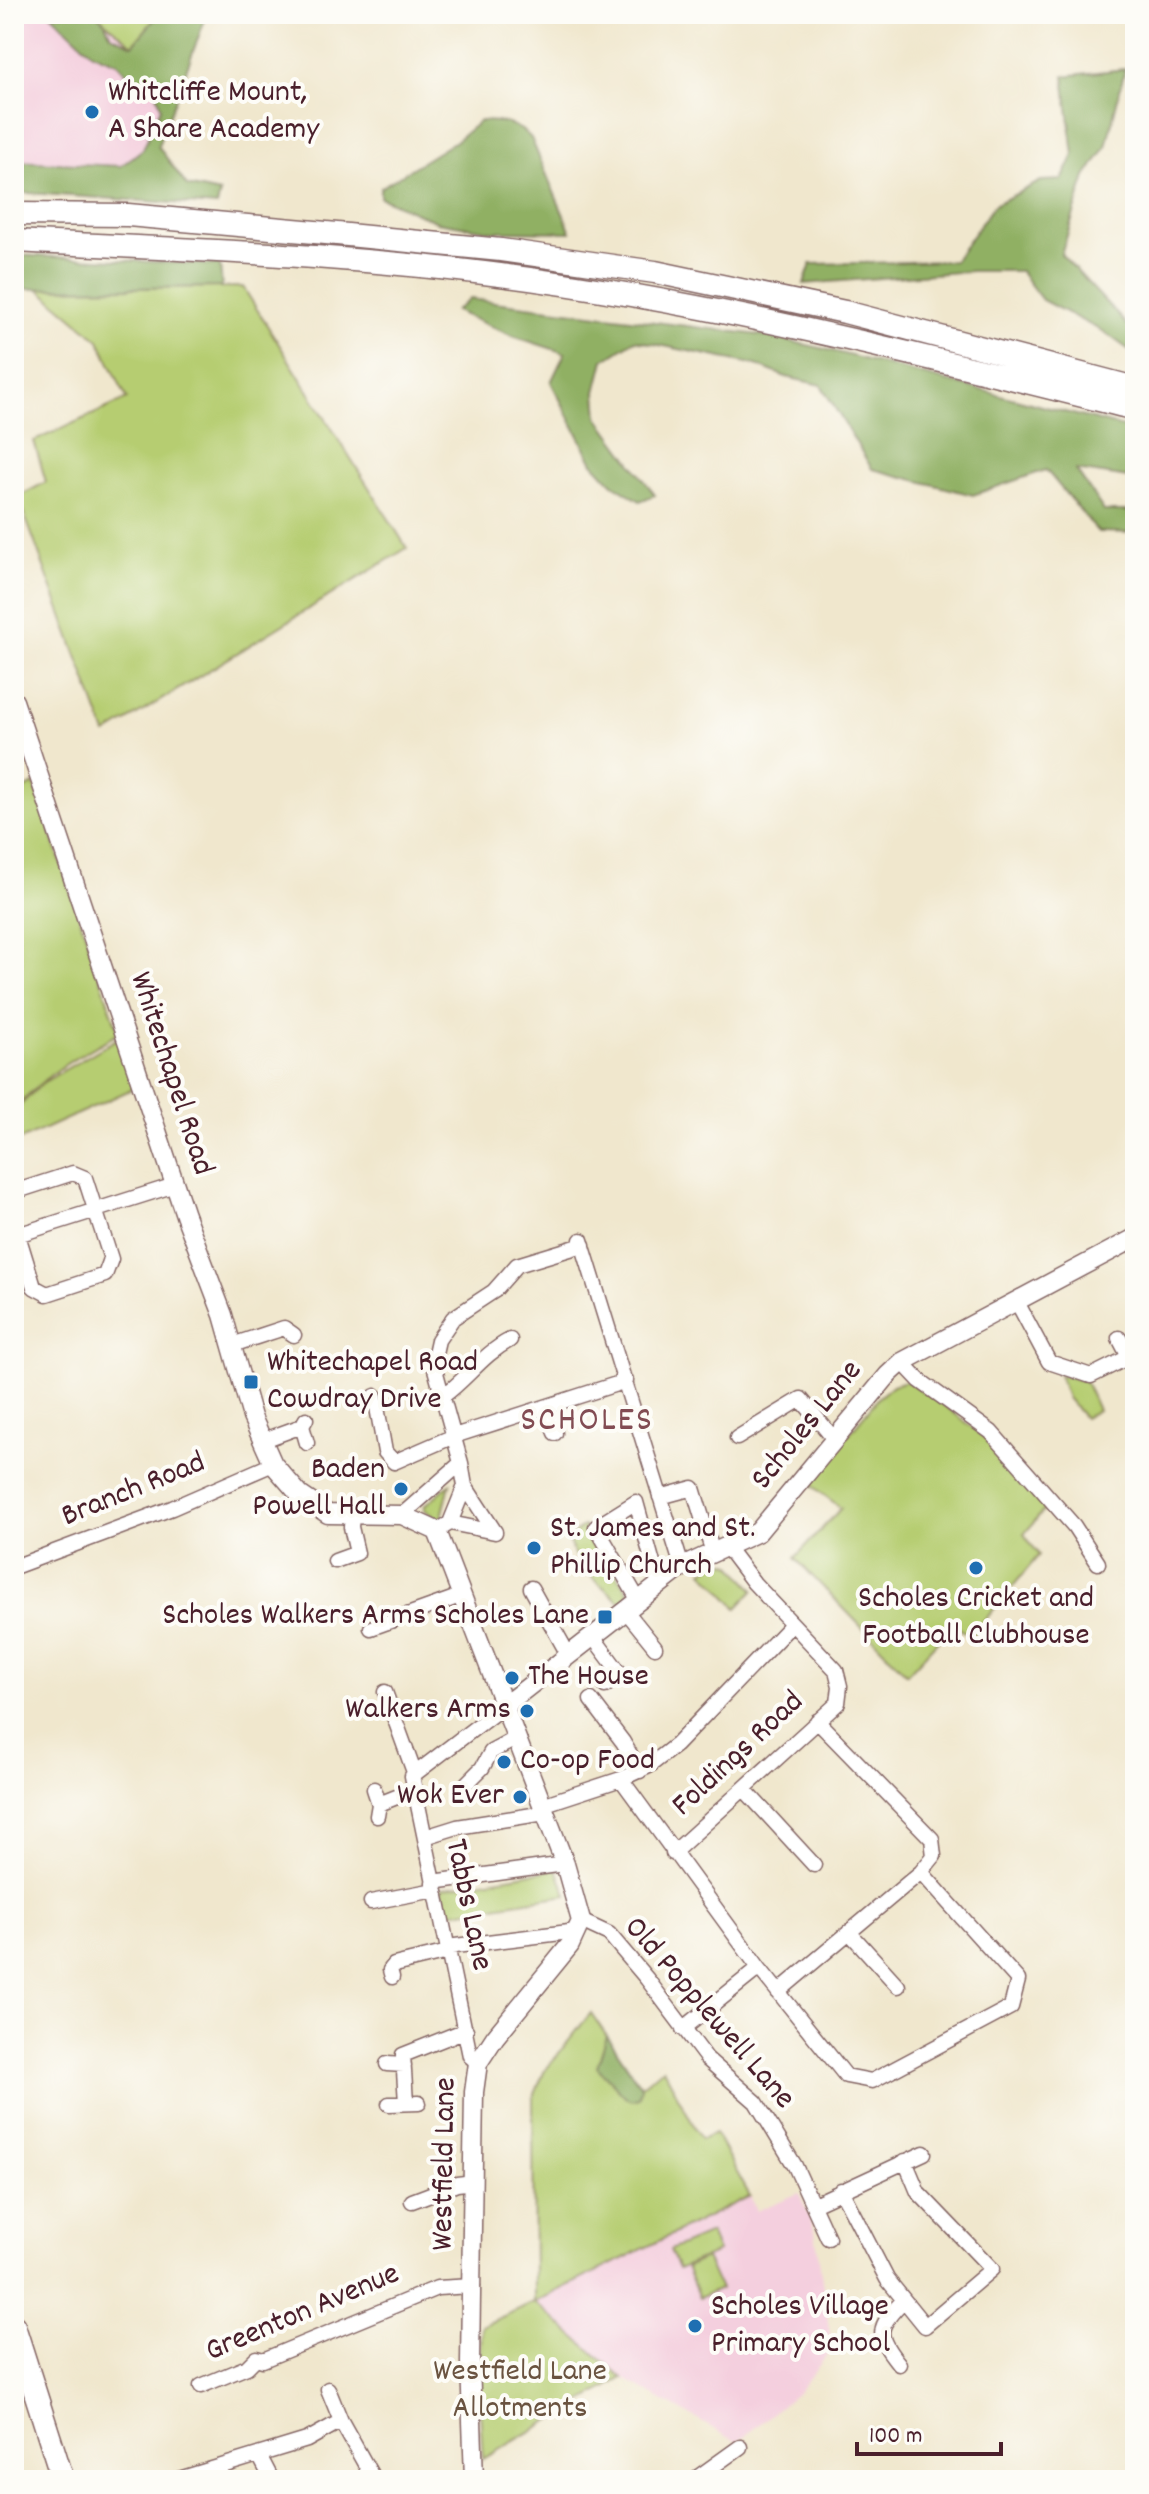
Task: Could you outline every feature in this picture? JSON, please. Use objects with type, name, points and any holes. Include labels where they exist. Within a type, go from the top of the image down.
[{"type":"highway","points":[[14,214],[128,215],[319,232],[501,250],[655,272],[845,312],[1135,388]]},
{"type":"highway","points":[[14,241],[331,258],[484,273],[638,295],[924,356],[1135,409]]},
{"type":"highway","points":[[14,2326],[20,2370],[63,2480]]},
{"type":"main road","name":"Whitechapel Road","points":[[14,701],[175,1185],[232,1345],[261,1441],[286,1481],[328,1514],[402,1515]]},
{"type":"main road","name":"Scholes Lane","points":[[505,1705],[682,1567],[758,1532],[902,1362],[1135,1238]]},
{"type":"main road","points":[[402,1515],[443,1527],[463,1595],[565,1864],[579,1926]]},
{"type":"main road","name":"Westfield Lane","points":[[474,2480],[470,2419],[474,2092],[478,2063],[495,2037],[570,1945],[579,1926]]},
{"type":"street","points":[[14,1192],[73,1173],[85,1178],[95,1211],[111,1259],[105,1275],[47,1294],[34,1287],[15,1231],[95,1211],[175,1185]]},
{"type":"street","points":[[465,1486],[443,1527],[495,1532],[465,1486],[433,1362],[438,1340],[453,1318],[494,1291],[517,1265],[582,1242],[682,1567]]},
{"type":"street","points":[[1017,1302],[1045,1355],[1056,1365],[1091,1376],[1132,1358],[1119,1338]]},
{"type":"street","points":[[232,1345],[284,1328],[294,1335]]},
{"type":"street","points":[[443,1396],[463,1381],[492,1349],[510,1340]]},
{"type":"street","points":[[902,1362],[919,1380],[991,1432],[1074,1526],[1098,1563]]},
{"type":"street","points":[[375,1396],[385,1452],[394,1462],[454,1436],[626,1381]]},
{"type":"street","points":[[737,1438],[801,1399],[834,1439]]},
{"type":"street","points":[[548,1407],[555,1433]]},
{"type":"street","points":[[261,1441],[304,1422],[307,1443]]},
{"type":"street","points":[[402,1515],[461,1463]]},
{"type":"street","name":"Branch Road","points":[[14,1567],[172,1508],[273,1464]]},
{"type":"street","points":[[660,1497],[693,1488],[720,1550]]},
{"type":"street","points":[[655,1647],[632,1606],[596,1527],[636,1502],[659,1585]]},
{"type":"street","points":[[335,1561],[360,1560],[351,1527],[352,1516]]},
{"type":"street","name":"Foldings Road","points":[[673,1853],[838,1703],[840,1686],[836,1670],[720,1550]]},
{"type":"street","points":[[531,1588],[569,1656]]},
{"type":"street","points":[[371,1628],[463,1595]]},
{"type":"street","points":[[425,1837],[457,1827],[544,1809],[640,1771],[676,1745],[792,1624]]},
{"type":"street","points":[[593,1637],[620,1673],[605,1686]]},
{"type":"street","name":"Tabbs Lane","points":[[385,1692],[414,1772],[414,1790],[470,2056],[478,2063]]},
{"type":"street","points":[[591,1700],[617,1732],[640,1771]]},
{"type":"street","points":[[414,1772],[505,1705]]},
{"type":"street","points":[[778,1992],[921,1872],[934,1856],[932,1839],[817,1721]]},
{"type":"street","points":[[601,1739],[617,1732]]},
{"type":"street","points":[[467,1783],[482,1768],[491,1752],[517,1738]]},
{"type":"street","points":[[621,1779],[759,1968],[846,2076],[872,2081],[1011,2007],[1018,1980],[921,1872]]},
{"type":"street","points":[[744,1789],[814,1865]]},
{"type":"street","points":[[377,1803],[414,1790]]},
{"type":"street","points":[[371,1902],[434,1886],[565,1864]]},
{"type":"street","points":[[394,1964],[447,1950],[579,1926]]},
{"type":"street","name":"Old Popplewell Lane","points":[[579,1926],[609,1934],[707,2059],[756,2102],[795,2166],[828,2238]]},
{"type":"street","points":[[849,1932],[898,1986]]},
{"type":"street","points":[[683,2029],[759,1968]]},
{"type":"street","points":[[389,2104],[412,2103],[403,2055],[466,2030]]},
{"type":"street","points":[[387,2064],[404,2065]]},
{"type":"street","points":[[814,2204],[924,2153]]},
{"type":"street","points":[[841,2190],[887,2279],[925,2326],[992,2269],[918,2192],[905,2161]]},
{"type":"street","points":[[412,2201],[457,2184],[474,2182]]},
{"type":"street","name":"Greenton Avenue","points":[[198,2390],[247,2367],[256,2358],[263,2360],[437,2288],[473,2286]]},
{"type":"street","points":[[899,2364],[883,2345],[881,2330],[886,2318],[903,2301]]},
{"type":"street","points":[[328,2389],[341,2421],[374,2480]]},
{"type":"street","points":[[176,2480],[307,2440],[341,2421]]},
{"type":"street","points":[[694,2480],[740,2447]]},
{"type":"street","points":[[259,2455],[272,2480]]},
{"type":"shaded area","name":"Whitcliffe Mount, A Share Academy","points":[[14,14],[204,14],[158,146],[143,149],[121,166],[14,161]]},
{"type":"shaded area","name":"Scholes Village Primary School","points":[[799,2193],[815,2232],[832,2349],[796,2394],[737,2442],[623,2378],[534,2302],[750,2196],[756,2211]]},
{"type":"green space","points":[[51,14],[96,14],[104,21],[111,35],[133,45],[159,14],[207,14],[158,146],[187,186],[220,193],[217,206],[14,192],[14,161],[121,166],[143,149],[161,107],[153,82],[128,75],[117,63],[92,53]]},
{"type":"green space","points":[[96,14],[159,14],[133,45]]},
{"type":"green space","points":[[1125,69],[1106,147],[1086,177],[1061,254],[1127,325],[1135,327],[1135,354],[1104,332],[1042,300],[1020,271],[972,271],[804,284],[811,264],[954,261],[994,205],[1041,181],[1062,180],[1074,155],[1064,76]]},
{"type":"green space","points":[[480,121],[508,124],[531,138],[571,232],[492,231],[437,222],[380,197],[380,188],[454,142]]},
{"type":"green space","points":[[14,255],[220,265],[222,287],[14,289]]},
{"type":"green space","points":[[243,287],[407,548],[106,734],[18,497],[46,482],[34,441],[127,399],[99,340],[39,289]]},
{"type":"green space","points":[[470,299],[760,335],[821,348],[1135,431],[1135,479],[1076,470],[1104,511],[1127,511],[1135,523],[1135,533],[1098,532],[1046,470],[973,495],[872,469],[821,385],[786,377],[756,365],[635,340],[604,360],[596,392],[598,417],[655,495],[640,501],[613,484],[593,463],[551,382],[565,353],[513,336],[455,311]]},
{"type":"green space","points":[[34,784],[119,1033],[51,1075],[14,1109],[14,795]]},
{"type":"green space","points":[[120,1037],[139,1086],[14,1143],[14,1112],[41,1084]]},
{"type":"green space","points":[[1059,1375],[1085,1381],[1098,1410],[1084,1418],[1067,1398]]},
{"type":"green space","points":[[906,1381],[948,1408],[983,1437],[1046,1508],[1024,1534],[1039,1555],[971,1637],[953,1624],[907,1674],[795,1558],[841,1508],[809,1483],[879,1397],[893,1385]]},
{"type":"green space","points":[[450,1484],[442,1517],[438,1519],[424,1509],[425,1505]]},
{"type":"green space","points":[[584,1526],[630,1594],[623,1603],[588,1574],[574,1555],[568,1538]]},
{"type":"green space","points":[[720,1561],[731,1564],[754,1590],[737,1608],[703,1571]]},
{"type":"green space","points":[[557,1869],[567,1895],[449,1913],[441,1888]]},
{"type":"green space","name":"Westfield Lane Allotments","points":[[591,2013],[641,2086],[663,2068],[701,2139],[715,2133],[750,2196],[535,2302],[623,2378],[483,2459],[479,2395],[482,2326],[534,2302],[533,2099],[544,2072]]},
{"type":"green space","points":[[607,2036],[641,2087],[639,2098],[631,2100],[626,2097],[597,2067]]},
{"type":"green space","points":[[710,2233],[718,2252],[678,2269],[670,2250]]},
{"type":"green space","points":[[706,2258],[720,2289],[699,2298],[686,2267]]},
{"type":"place","name":"Whitcliffe Mount, A Share Academy","points":[[92,112]]},
{"type":"place","name":"Whitechapel Road Cowdray Drive","points":[[251,1382]]},
{"type":"place","name":"Baden Powell Hall","points":[[401,1489]]},
{"type":"place","name":"St. James and St. Phillip Church","points":[[534,1548]]},
{"type":"place","name":"Scholes Cricket and Football Clubhouse","points":[[976,1568]]},
{"type":"place","name":"Scholes Walkers Arms Scholes Lane","points":[[605,1617]]},
{"type":"place","name":"The House","points":[[512,1678]]},
{"type":"place","name":"Walkers Arms","points":[[527,1711]]},
{"type":"place","name":"Co-op Food","points":[[504,1762]]},
{"type":"place","name":"Wok Ever","points":[[520,1797]]},
{"type":"place","name":"Scholes Village Primary School","points":[[695,2326]]},
{"type":"district","name":"SCHOLES","points":[[587,1422]]}]
